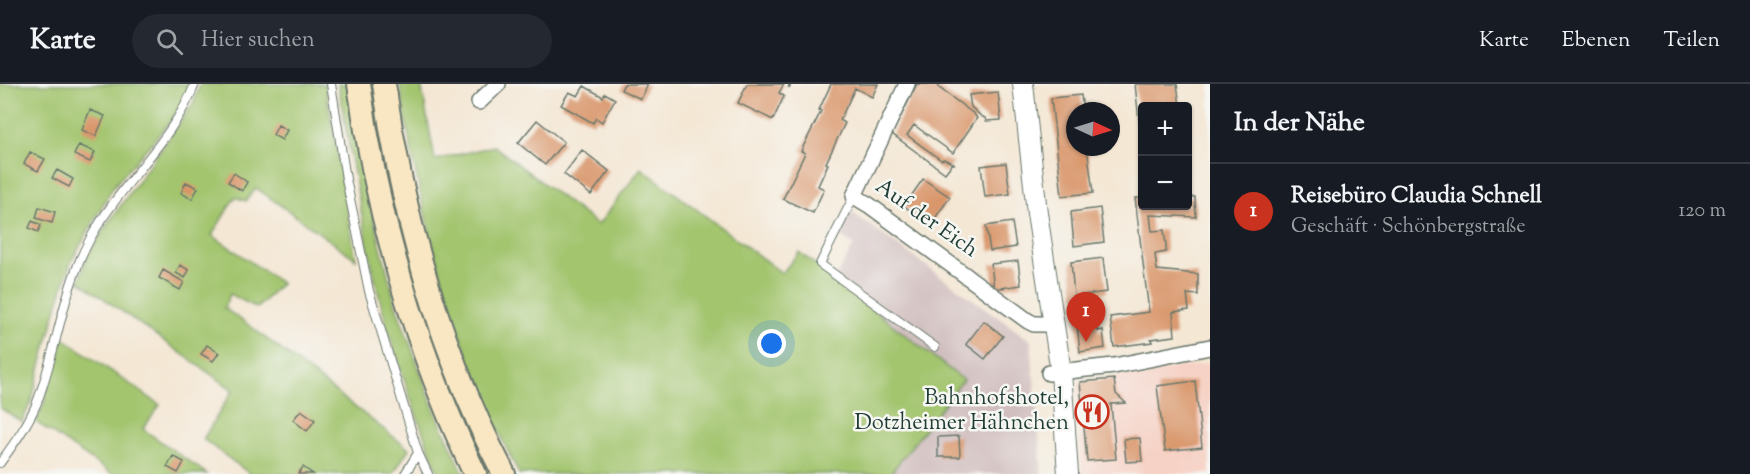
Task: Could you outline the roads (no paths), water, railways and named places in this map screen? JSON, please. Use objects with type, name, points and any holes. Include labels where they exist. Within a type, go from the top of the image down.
[{"type":"main road","points":[[359,84],[368,141],[387,229],[403,286],[456,433],[476,474]]},
{"type":"main road","points":[[384,84],[411,222],[426,278],[459,375],[504,474]]},
{"type":"street","points":[[480,102],[498,84]]},
{"type":"street","name":"Auf der Eich","points":[[907,84],[854,196],[1028,321],[1034,324],[1045,324]]},
{"type":"street","points":[[1023,84],[1068,474]]},
{"type":"street","points":[[1037,213],[1045,324],[1055,372],[1056,474]]},
{"type":"street","points":[[1055,372],[1114,366],[1210,347]]},
{"type":"lane","points":[[0,463],[26,425],[36,404],[74,275],[91,238],[128,183],[168,133],[184,109],[195,84]]},
{"type":"lane","points":[[331,84],[346,179],[369,291],[418,453],[428,474]]},
{"type":"lane","points":[[854,196],[820,264],[935,348]]},
{"type":"lane","points":[[405,474],[418,453]]},
{"type":"place","name":"Reisebüro Claudia Schnell","points":[[1086,342]]},
{"type":"place","name":"Bahnhofshotel, Dotzheimer Hähnchen","points":[[1092,412]]}]
